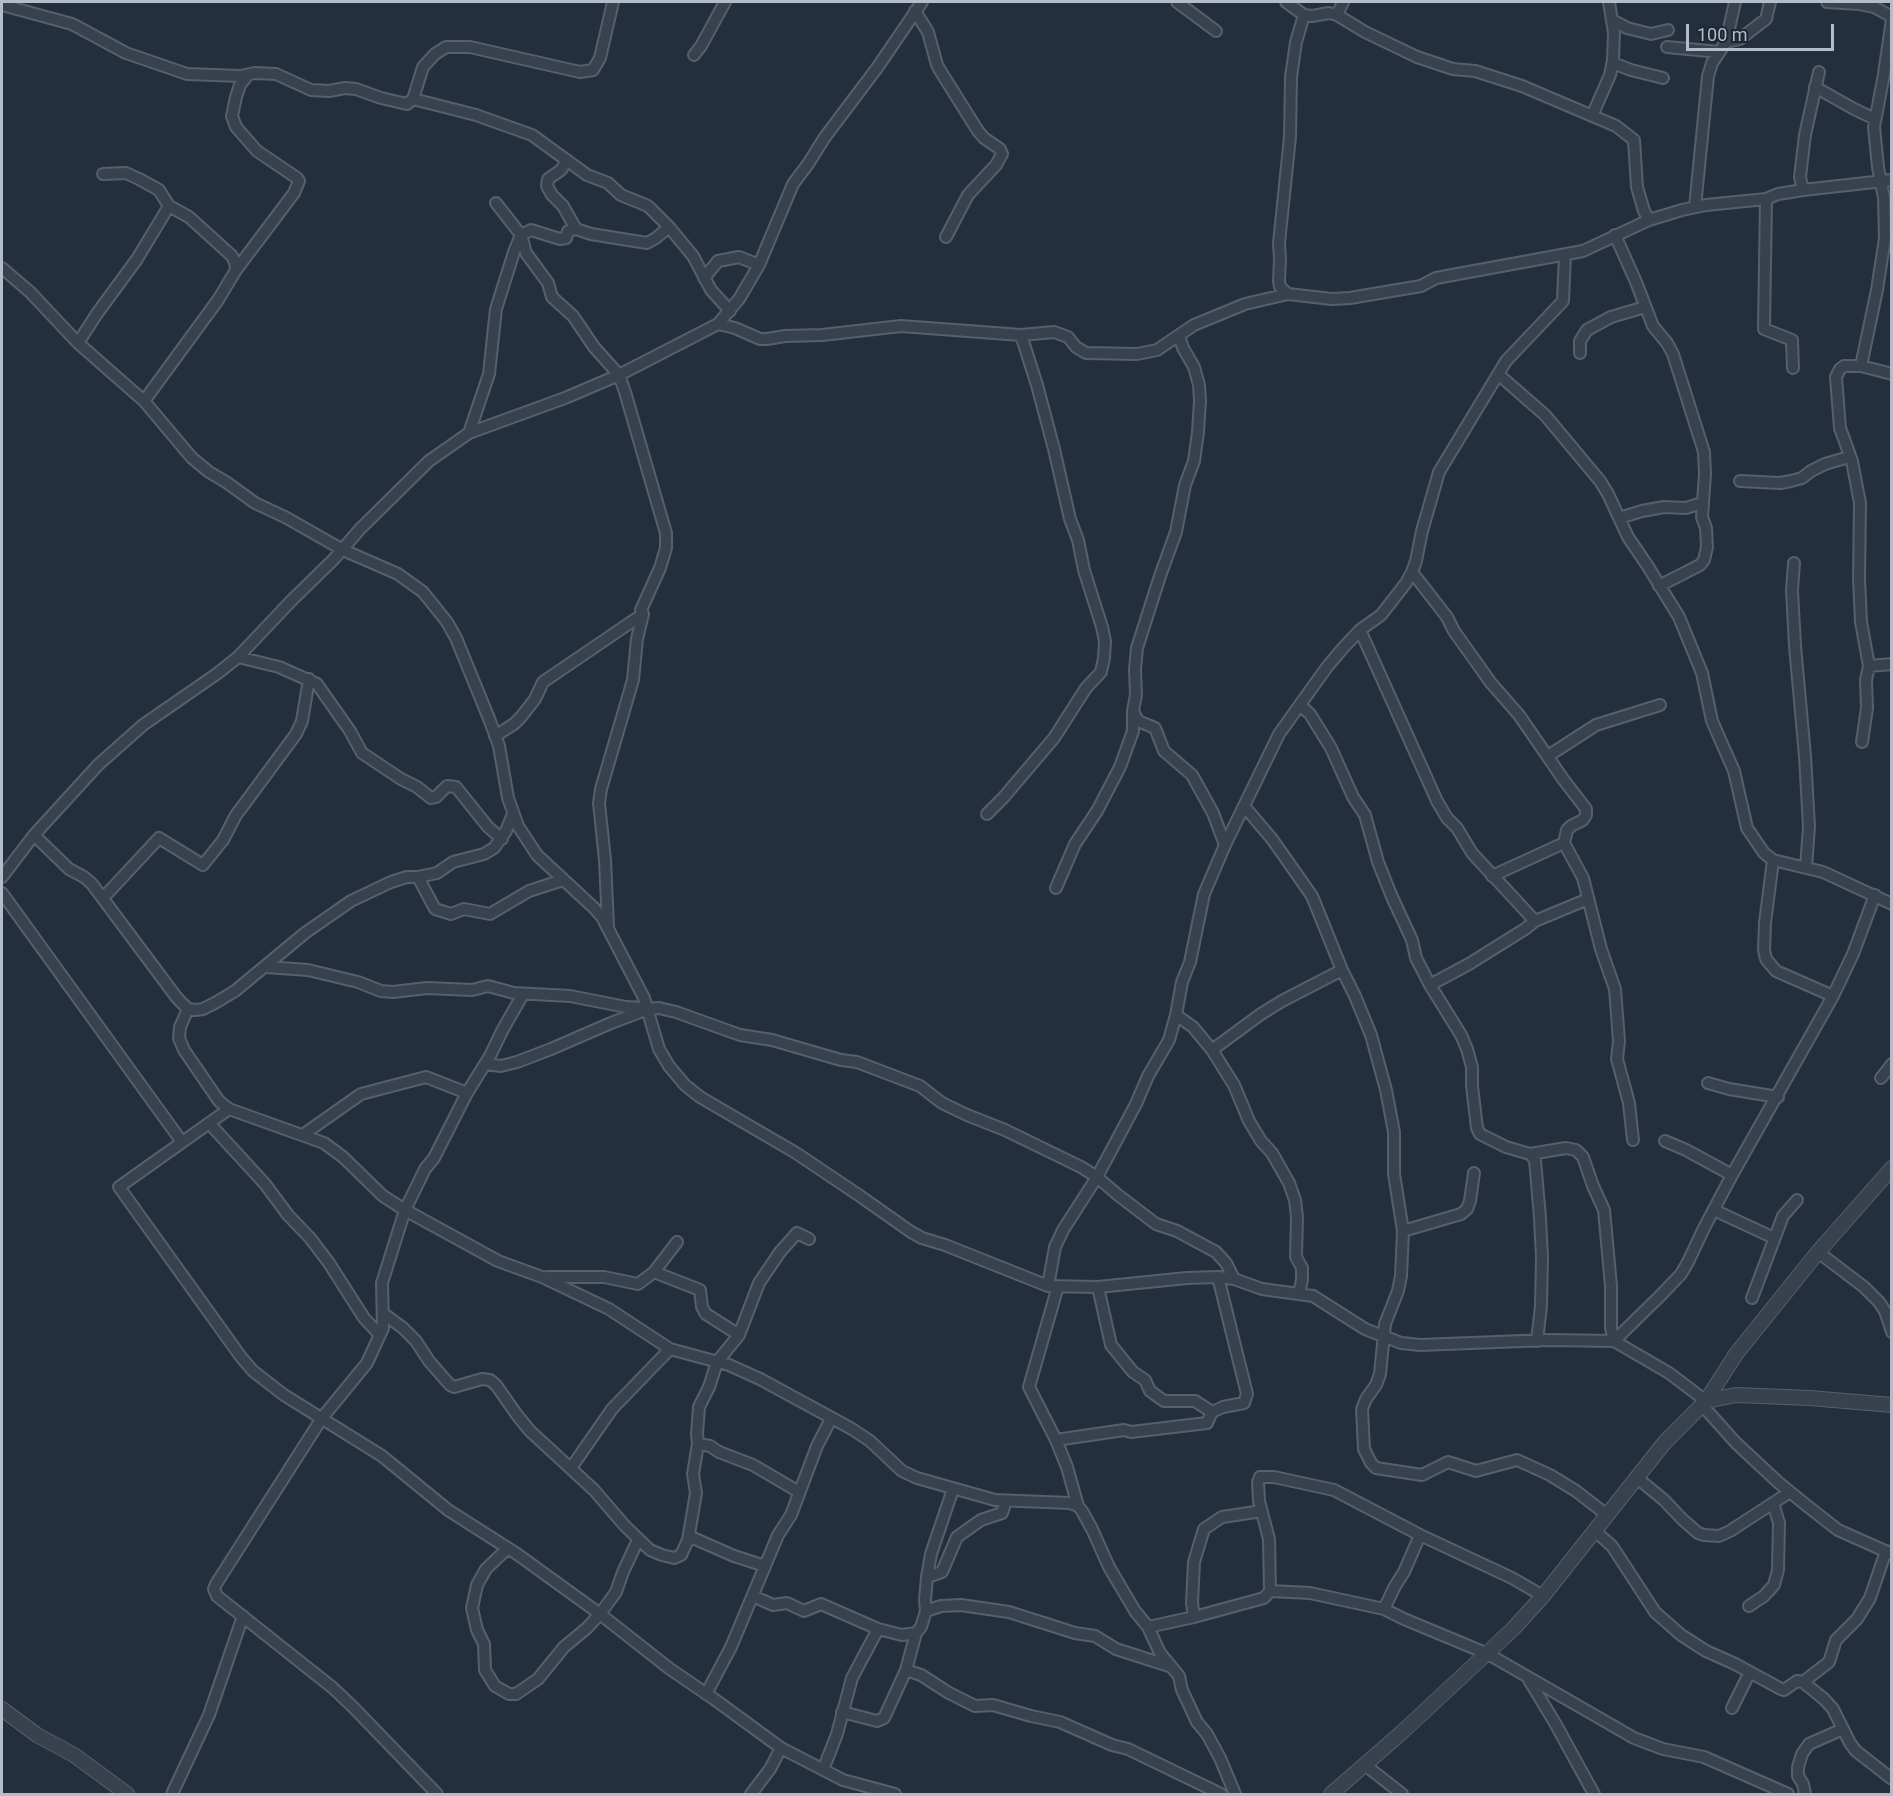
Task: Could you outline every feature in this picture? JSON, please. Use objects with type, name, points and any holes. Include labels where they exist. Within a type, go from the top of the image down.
[{"type":"street","points":[[2,5],[72,24],[126,53],[187,74],[276,74],[311,90],[356,89],[407,104],[412,99],[423,67],[435,54],[446,47],[470,47],[580,72],[593,70],[600,58],[613,2]]},
{"type":"street","points":[[694,55],[725,2]]},
{"type":"street","points":[[1177,2],[1216,31]]},
{"type":"street","points":[[1286,2],[1304,15],[1329,13],[1337,15],[1365,32],[1418,57],[1454,69],[1475,71],[1522,86],[1616,126],[1634,140],[1636,187],[1649,220]]},
{"type":"street","points":[[1337,15],[1343,2]]},
{"type":"street","points":[[1592,116],[1605,89],[1613,63],[1614,40],[1609,2]]},
{"type":"street","points":[[1695,207],[1708,76],[1712,63],[1726,42],[1735,2]]},
{"type":"street","points":[[1726,42],[1740,39],[1766,19],[1770,2]]},
{"type":"street","points":[[1827,2],[1874,7],[1892,18],[1874,127],[1878,167],[1887,181],[1884,198],[1885,238],[1861,366]]},
{"type":"street","points":[[919,5],[937,65],[978,131],[1000,149],[1002,154],[996,165],[968,195],[946,237]]},
{"type":"street","points":[[2,877],[34,835],[82,781],[127,738],[238,657],[343,550],[360,529],[429,461],[469,433],[565,398],[619,375],[718,324],[749,284],[793,184],[877,68],[919,5]]},
{"type":"street","points":[[1288,294],[1280,287],[1279,243],[1290,136],[1291,77],[1296,42],[1304,15]]},
{"type":"street","points":[[1612,20],[1627,28],[1651,34],[1668,30]]},
{"type":"street","points":[[1667,46],[1719,52]]},
{"type":"street","points":[[1613,63],[1663,78]]},
{"type":"street","points":[[1803,190],[1800,177],[1805,135],[1819,72]]},
{"type":"street","points":[[144,401],[218,300],[236,270],[294,193],[299,181],[256,151],[236,127],[232,116],[233,110],[240,85],[248,75]]},
{"type":"street","points":[[1815,87],[1854,110],[1875,119]]},
{"type":"street","points":[[412,99],[476,115],[532,135],[587,175],[608,183],[621,195],[648,206],[669,226],[693,256],[711,290],[730,311]]},
{"type":"street","points":[[567,160],[557,175],[551,175],[547,186],[563,206],[576,229]]},
{"type":"street","points":[[103,174],[126,173],[159,190],[169,206],[189,217],[232,256],[236,270]]},
{"type":"street","points":[[718,324],[735,328],[760,339],[901,326],[1021,335],[1060,333],[1086,353],[1125,354],[1157,350],[1206,319],[1245,304],[1288,294],[1332,299],[1350,298],[1421,286],[1436,278],[1583,251],[1649,220],[1695,207],[1766,199],[1778,194],[1803,190],[1887,181]]},
{"type":"street","points":[[1766,199],[1764,329],[1792,340],[1792,368]]},
{"type":"street","points":[[496,203],[521,235],[526,254],[548,283],[552,297],[573,316],[594,347],[619,375],[626,392],[666,533],[666,548],[660,568],[641,610],[643,614],[637,639],[633,680],[601,789],[599,803],[605,860],[608,929]]},
{"type":"street","points":[[78,343],[137,259],[169,206]]},
{"type":"street","points":[[469,433],[489,374],[496,309],[521,235],[531,230],[560,239],[566,238],[568,231],[576,229],[591,234],[647,243],[669,226]]},
{"type":"street","points":[[1615,235],[1653,326],[1673,354],[1704,452],[1702,517],[1706,528],[1707,548],[1704,560],[1692,570],[1659,586]]},
{"type":"street","points":[[1077,1506],[1067,1467],[1029,1386],[1053,1286],[1055,1247],[1063,1230],[1097,1177],[1136,1104],[1148,1076],[1169,1040],[1178,998],[1190,962],[1204,894],[1279,734],[1327,667],[1360,630],[1381,615],[1412,573],[1439,472],[1506,361],[1563,301],[1565,254]]},
{"type":"street","points":[[704,278],[718,261],[739,257],[759,265]]},
{"type":"street","points":[[2,268],[30,292],[78,343],[144,401],[192,458],[209,472],[249,500],[343,550],[389,570],[423,592],[447,622],[456,638],[499,746],[508,798],[518,826],[537,855],[602,917],[636,981],[648,1009],[655,1038],[669,1066],[685,1085],[700,1097],[805,1159],[922,1238],[1053,1286],[1098,1287],[1218,1277],[1234,1279],[1262,1289],[1313,1296],[1365,1329],[1401,1342],[1420,1345],[1614,1341],[1669,1373],[1704,1403],[1736,1443],[1790,1492],[1838,1530],[1889,1553],[1870,1598],[1857,1619],[1836,1640],[1828,1662],[1803,1682],[1797,1682],[1784,1690],[1689,1641],[1655,1612],[1612,1546],[1595,1531]]},
{"type":"street","points":[[1580,353],[1580,341],[1587,330],[1611,317],[1645,307]]},
{"type":"street","points":[[987,814],[1004,798],[1054,738],[1086,688],[1101,672],[1104,657],[1105,641],[1102,627],[1084,570],[1037,385],[1021,335]]},
{"type":"street","points":[[1056,888],[1075,844],[1097,811],[1120,767],[1133,731],[1137,648],[1176,532],[1185,485],[1194,461],[1199,385],[1194,367],[1179,336]]},
{"type":"street","points":[[1862,742],[1867,708],[1866,680],[1869,666],[1861,622],[1860,503],[1852,461],[1840,428],[1836,376],[1844,366],[1861,366],[1892,374]]},
{"type":"street","points":[[1498,374],[1545,415],[1600,481],[1628,537],[1684,627],[1702,674],[1712,722],[1734,771],[1747,828],[1764,853],[1773,860],[1823,872],[1892,904]]},
{"type":"street","points":[[1740,481],[1769,483],[1791,481],[1802,478],[1825,464],[1850,457]]},
{"type":"street","points":[[1619,518],[1664,507],[1686,508],[1702,503]]},
{"type":"street","points":[[1794,562],[1792,591],[1795,646],[1809,827],[1806,867]]},
{"type":"street","points":[[1412,573],[1447,617],[1454,631],[1491,683],[1519,715],[1587,809],[1583,820],[1568,830],[1564,843],[1492,876]]},
{"type":"street","points":[[495,736],[514,724],[535,699],[543,682],[643,614]]},
{"type":"street","points":[[1360,630],[1437,801],[1447,818],[1457,828],[1472,853],[1535,921]]},
{"type":"street","points":[[238,657],[279,667],[317,684],[350,731],[362,753],[401,779],[417,786],[431,798],[436,797],[447,786],[456,787],[488,827],[502,839]]},
{"type":"street","points":[[1869,666],[1892,664]]},
{"type":"street","points":[[104,897],[159,838],[203,865],[223,840],[236,815],[296,734],[302,721],[309,679]]},
{"type":"street","points":[[1548,756],[1596,724],[1660,705]]},
{"type":"street","points":[[1301,706],[1310,714],[1331,748],[1353,797],[1365,815],[1378,862],[1412,940],[1416,958],[1467,1049],[1472,1067],[1477,1128],[1480,1134],[1530,1154],[1566,1148],[1576,1150],[1582,1156],[1604,1210],[1611,1295],[1611,1328],[1614,1341]]},
{"type":"street","points":[[1133,711],[1138,721],[1155,728],[1164,751],[1192,776],[1213,813],[1225,845]]},
{"type":"street","points":[[1244,806],[1272,839],[1312,896],[1341,970],[1355,996],[1371,1035],[1386,1090],[1394,1132],[1394,1174],[1403,1231],[1401,1276],[1386,1324],[1380,1374],[1376,1385],[1365,1399],[1362,1409],[1364,1449],[1371,1463],[1376,1468],[1422,1475],[1448,1462],[1476,1471],[1517,1460],[1558,1480],[1607,1515]]},
{"type":"street","points":[[34,835],[69,869],[84,877],[104,897],[177,998],[188,1009],[203,1009],[235,991],[305,933],[351,902],[391,882],[407,877],[437,873],[453,862],[484,854],[494,848],[502,839],[513,814]]},
{"type":"street","points":[[1564,843],[1577,863],[1583,878],[1601,949],[1615,989],[1619,1041],[1617,1059],[1629,1103],[1633,1140]]},
{"type":"street","points":[[1773,860],[1764,950],[1766,959],[1783,975],[1833,996]]},
{"type":"street","points":[[418,877],[435,909],[452,914],[464,909],[490,914],[529,891],[563,880]]},
{"type":"street","points":[[2,893],[182,1142]]},
{"type":"street","points":[[1614,1341],[1681,1274],[1732,1175],[1833,996],[1853,954],[1875,895]]},
{"type":"street","points":[[1430,985],[1469,964],[1535,921],[1588,899]]},
{"type":"street","points":[[266,967],[308,970],[357,982],[381,991],[427,988],[472,990],[488,986],[514,993],[570,996],[626,1007],[668,1010],[740,1035],[772,1040],[841,1060],[858,1062],[920,1086],[942,1103],[967,1116],[1005,1130],[1097,1177],[1156,1224],[1177,1231],[1216,1251],[1226,1263],[1234,1279]]},
{"type":"street","points":[[1212,1050],[1261,1014],[1341,970]]},
{"type":"street","points":[[437,1794],[333,1688],[217,1596],[214,1589],[322,1418],[367,1363],[383,1328],[382,1282],[405,1210],[425,1168],[434,1158],[467,1093],[523,994]]},
{"type":"street","points":[[188,1009],[180,1027],[179,1038],[184,1050],[219,1101],[229,1109],[324,1143],[343,1157],[383,1196],[405,1210],[498,1261],[542,1277],[609,1309],[670,1349],[747,1373],[852,1429],[870,1441],[902,1471],[917,1478],[995,1500],[1070,1503],[1077,1506],[1092,1529],[1109,1567],[1135,1611],[1148,1627],[1160,1653],[1179,1676],[1182,1690],[1197,1722],[1207,1734],[1220,1758],[1235,1794]]},
{"type":"street","points":[[485,1064],[501,1066],[517,1062],[648,1009]]},
{"type":"street","points":[[1176,1015],[1193,1027],[1212,1050],[1234,1085],[1261,1141],[1272,1153],[1289,1183],[1295,1200],[1297,1217],[1296,1257],[1302,1268],[1299,1293]]},
{"type":"street","points":[[1881,1078],[1892,1064]]},
{"type":"street","points":[[304,1134],[361,1094],[426,1077],[467,1093]]},
{"type":"street","points":[[1708,1083],[1778,1097]]},
{"type":"street","points":[[229,1109],[119,1187],[253,1371],[284,1395],[382,1456],[428,1496],[508,1548],[600,1614],[670,1669],[781,1748],[843,1780],[895,1794]]},
{"type":"street","points":[[209,1124],[265,1184],[309,1238],[329,1263],[364,1318],[380,1335]]},
{"type":"street","points":[[1665,1141],[1732,1175]]},
{"type":"street","points":[[1530,1154],[1534,1160],[1537,1176],[1542,1258],[1541,1306],[1537,1341]]},
{"type":"street","points":[[1331,1794],[1488,1654],[1543,1596],[1665,1442],[1704,1403],[1736,1353],[1818,1252],[1892,1168]]},
{"type":"street","points":[[1403,1231],[1461,1214],[1470,1202],[1474,1173]]},
{"type":"street","points":[[1752,1298],[1783,1216],[1797,1200]]},
{"type":"street","points":[[1714,1210],[1774,1238]]},
{"type":"street","points":[[384,1314],[416,1341],[429,1361],[450,1385],[454,1387],[483,1379],[490,1380],[530,1431],[594,1490],[638,1540],[650,1550],[674,1558],[681,1555],[688,1540],[696,1493],[693,1474],[699,1444],[697,1434],[699,1407],[709,1387],[717,1362],[724,1350],[739,1335],[759,1283],[780,1252],[797,1233],[809,1239]]},
{"type":"street","points":[[542,1277],[604,1276],[638,1284],[654,1272],[677,1242]]},
{"type":"street","points":[[1818,1252],[1864,1287],[1879,1302],[1885,1311],[1892,1332]]},
{"type":"street","points":[[654,1272],[700,1290],[702,1307],[706,1314],[739,1335]]},
{"type":"street","points":[[1056,1440],[1124,1430],[1131,1432],[1207,1423],[1212,1412],[1223,1407],[1244,1403],[1247,1394],[1218,1277]]},
{"type":"street","points":[[1098,1287],[1111,1344],[1133,1372],[1145,1380],[1150,1391],[1164,1401],[1195,1401],[1212,1412]]},
{"type":"street","points":[[571,1468],[612,1409],[670,1349]]},
{"type":"street","points":[[1704,1403],[1736,1395],[1892,1405]]},
{"type":"street","points":[[706,1694],[731,1647],[778,1535],[791,1515],[817,1446],[831,1419]]},
{"type":"street","points":[[699,1444],[710,1446],[719,1452],[753,1465],[800,1492]]},
{"type":"street","points":[[1148,1627],[1264,1598],[1270,1591],[1269,1539],[1262,1511],[1258,1482],[1260,1477],[1274,1477],[1334,1490],[1512,1578],[1543,1596]]},
{"type":"street","points":[[1636,1477],[1698,1533],[1704,1535],[1719,1536],[1730,1531],[1790,1492]]},
{"type":"street","points":[[842,1712],[878,1721],[884,1718],[906,1670],[916,1633],[921,1627],[926,1611],[927,1577],[931,1554],[953,1489]]},
{"type":"street","points":[[927,1577],[942,1572],[957,1537],[981,1520],[1002,1513],[1006,1501]]},
{"type":"street","points":[[1749,1606],[1764,1596],[1774,1585],[1778,1570],[1779,1523],[1773,1503]]},
{"type":"street","points":[[1194,1617],[1192,1603],[1194,1562],[1204,1528],[1222,1518],[1262,1511]]},
{"type":"street","points":[[1384,1609],[1404,1572],[1420,1534]]},
{"type":"street","points":[[688,1540],[693,1538],[734,1556],[765,1566]]},
{"type":"street","points":[[508,1548],[486,1569],[477,1585],[472,1608],[477,1630],[484,1644],[485,1670],[490,1680],[502,1691],[516,1694],[538,1679],[564,1647],[600,1614],[616,1592],[638,1540]]},
{"type":"street","points":[[1270,1591],[1310,1593],[1384,1609],[1488,1654],[1634,1738],[1663,1749],[1704,1757],[1788,1794]]},
{"type":"street","points":[[753,1596],[773,1605],[787,1603],[804,1611],[821,1604],[878,1629],[903,1635],[916,1633]]},
{"type":"street","points":[[926,1611],[941,1606],[961,1605],[1009,1612],[1075,1633],[1095,1636],[1116,1648],[1169,1666]]},
{"type":"street","points":[[172,1794],[209,1715],[243,1616]]},
{"type":"street","points":[[823,1770],[837,1734],[852,1678],[878,1629]]},
{"type":"street","points":[[906,1670],[921,1675],[975,1706],[993,1705],[1060,1722],[1112,1745],[1128,1749],[1221,1794]]},
{"type":"street","points":[[1732,1708],[1750,1672]]},
{"type":"street","points":[[1527,1677],[1594,1794]]},
{"type":"street","points":[[1803,1682],[1833,1709],[1856,1751],[1892,1779]]},
{"type":"street","points":[[2,1709],[37,1735],[74,1755],[127,1794]]},
{"type":"street","points":[[1805,1794],[1798,1776],[1802,1754],[1809,1744],[1843,1729]]},
{"type":"street","points":[[751,1794],[770,1769],[781,1748]]},
{"type":"street","points":[[1365,1765],[1402,1794]]}]
